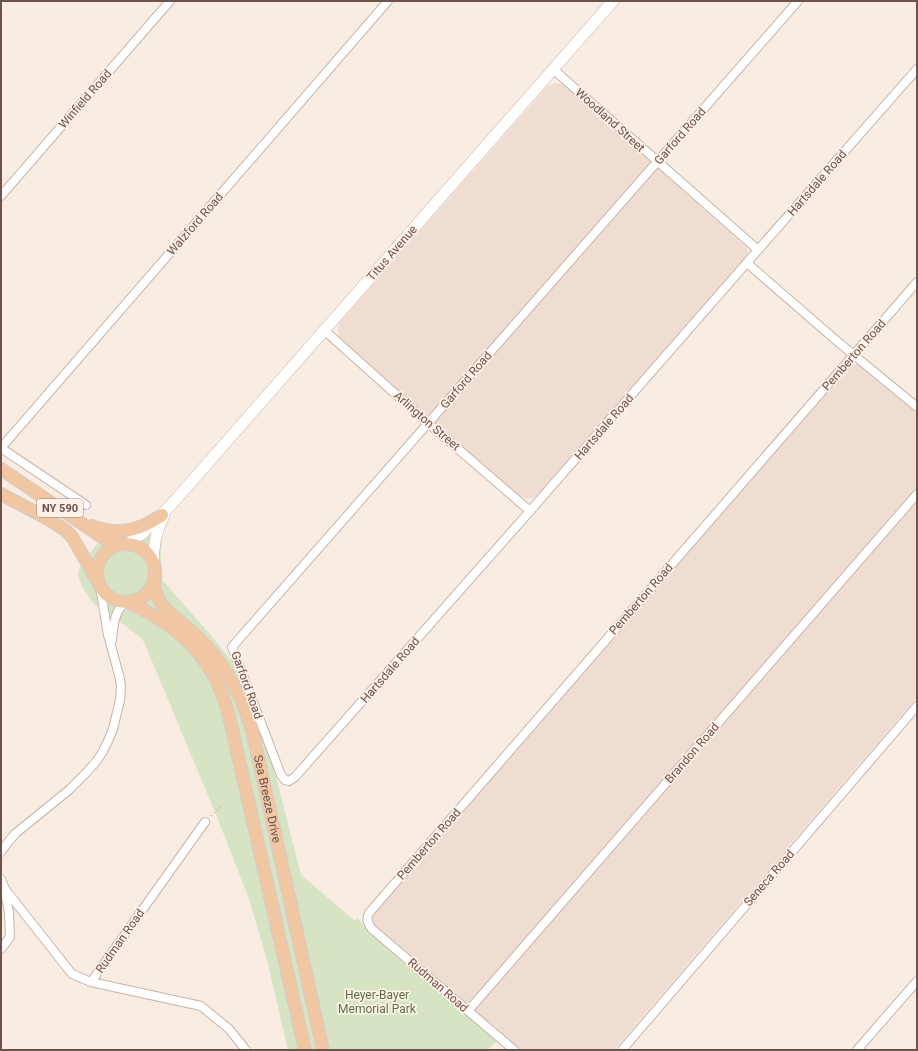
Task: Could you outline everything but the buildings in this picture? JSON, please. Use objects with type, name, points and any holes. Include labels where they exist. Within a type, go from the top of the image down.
[{"type":"main road","name":"Titus Avenue","points":[[123,544],[142,534],[162,515],[613,1]]},
{"type":"main road","name":"NY 590","points":[[1,469],[107,540],[123,544]]},
{"type":"main road","name":"NY 590","points":[[1,494],[50,520],[65,530],[72,537],[99,584]]},
{"type":"main road","name":"Titus Avenue","points":[[153,564],[155,539],[162,520],[171,505]]},
{"type":"main road","points":[[76,518],[104,530],[126,531],[141,527],[162,515]]},
{"type":"main road","points":[[123,544],[137,546],[145,551],[150,557],[155,571],[152,586],[147,592],[140,598],[127,602],[110,597],[104,592],[99,584],[97,570],[102,557],[111,548],[123,544]]},
{"type":"main road","name":"Sea Breeze Drive","points":[[154,578],[154,588],[162,605],[169,614],[197,637],[218,660],[233,683],[247,715],[253,734],[322,1050]]},
{"type":"main road","name":"Sea Breeze Drive","points":[[127,602],[167,624],[188,641],[209,667],[222,694],[231,724],[305,1050]]},
{"type":"street","name":"Winfield Road","points":[[1,196],[170,1]]},
{"type":"street","name":"Walzford Road","points":[[1,448],[388,1]]},
{"type":"street","name":"Garford Road","points":[[289,781],[285,780],[281,775],[232,647],[798,1]]},
{"type":"street","name":"Woodland Street","points":[[553,69],[758,250]]},
{"type":"street","name":"Hartsdale Road","points":[[289,781],[296,777],[530,512],[917,69]]},
{"type":"street","points":[[747,263],[838,342],[917,407]]},
{"type":"street","name":"Pemberton Road","points":[[367,917],[917,282]]},
{"type":"street","name":"Arlington Street","points":[[324,330],[530,512]]},
{"type":"street","points":[[1,448],[86,506]]},
{"type":"street","name":"Brandon Road","points":[[468,1011],[917,494]]},
{"type":"street","points":[[1,852],[16,834],[80,779],[95,763],[111,735],[121,694],[120,680],[107,630],[99,584]]},
{"type":"street","points":[[112,651],[114,622],[119,608],[127,602]]},
{"type":"street","name":"Seneca Road","points":[[622,1050],[917,706]]},
{"type":"street","name":"Rudman Road","points":[[91,982],[205,822]]},
{"type":"street","points":[[1,879],[5,889],[9,912],[10,936],[1,949]]},
{"type":"street","points":[[5,889],[72,974],[91,982],[201,1006],[229,1029],[246,1050]]},
{"type":"street","name":"Rudman Road","points":[[367,917],[368,923],[372,929],[514,1050]]},
{"type":"street","points":[[857,1050],[917,980]]},
{"type":"path","points":[[205,822],[223,805]]},
{"type":"shaded area","points":[[556,83],[565,85],[746,247],[748,254],[747,257],[538,496],[527,499],[520,497],[420,411],[340,338],[338,335],[338,327],[340,322],[546,88]]},
{"type":"shaded area","points":[[857,364],[862,366],[917,412],[917,697],[614,1050],[518,1050],[375,927],[373,917],[376,911],[848,368]]},
{"type":"green space","name":"Heyer-Bayer Memorial Park","points":[[133,525],[162,540],[161,561],[163,581],[235,665],[273,765],[301,875],[355,921],[358,918],[366,928],[497,1041],[488,1050],[288,1050],[267,960],[248,896],[217,817],[144,642],[140,637],[93,603],[84,590],[78,576],[80,566],[98,543],[118,528]]}]
